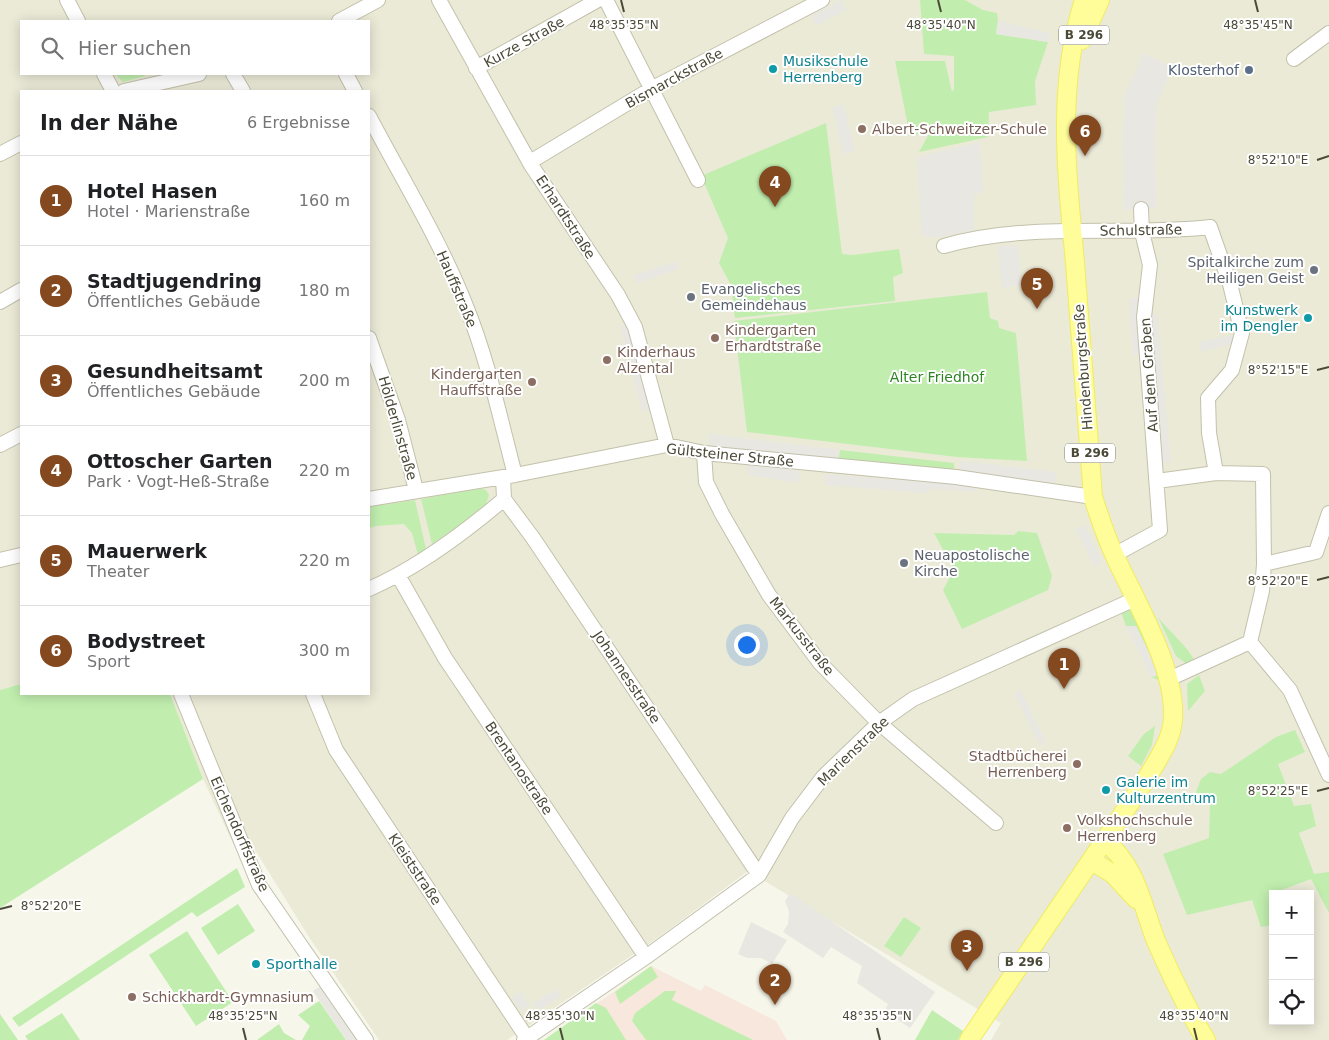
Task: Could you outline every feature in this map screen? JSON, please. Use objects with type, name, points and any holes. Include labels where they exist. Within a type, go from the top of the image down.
[{"type":"main road","name":"Hindenburgstraße","points":[[1084,0],[1070,71],[1064,144],[1093,497],[1103,529],[1169,679],[1172,696],[1172,727],[1166,744],[1147,778],[1105,841]]},
{"type":"main road","name":"Hindenburgstraße","points":[[1070,71],[1100,0]]},
{"type":"main road","name":"B 296","points":[[969,1040],[1105,841]]},
{"type":"main road","points":[[1105,841],[1128,864],[1183,1001],[1206,1040]]},
{"type":"main road","points":[[1092,861],[1113,874],[1132,893],[1148,917]]},
{"type":"street","points":[[67,0],[77,20]]},
{"type":"street","points":[[341,20],[378,0]]},
{"type":"street","name":"Erhardtstraße","points":[[439,0],[530,162],[618,296],[635,327],[667,446]]},
{"type":"street","name":"Kurze Straße","points":[[476,68],[598,0]]},
{"type":"street","points":[[606,0],[698,180]]},
{"type":"street","name":"Bismarckstraße","points":[[530,162],[652,89],[822,0]]},
{"type":"street","points":[[1294,59],[1329,33]]},
{"type":"street","points":[[105,75],[112,90]]},
{"type":"street","points":[[128,90],[194,75]]},
{"type":"street","points":[[235,75],[242,90]]},
{"type":"street","points":[[347,75],[354,90]]},
{"type":"street","name":"Hauffstraße","points":[[370,118],[448,263],[467,308],[488,371],[509,476]]},
{"type":"street","points":[[0,154],[20,144]]},
{"type":"street","name":"Auf dem Graben","points":[[1114,555],[1160,530],[1144,317],[1150,265],[1142,232],[1141,210]]},
{"type":"street","name":"Schulstraße","points":[[944,246],[974,237],[1072,231],[1142,232],[1210,227],[1230,284],[1242,333],[1232,370],[1208,398],[1209,432],[1216,473]]},
{"type":"street","points":[[0,302],[20,291]]},
{"type":"street","name":"Hölderlinstraße","points":[[370,341],[398,420],[416,490]]},
{"type":"street","points":[[0,445],[20,435]]},
{"type":"street","name":"Gültsteiner Straße","points":[[370,499],[509,476],[667,446],[704,453],[956,477],[1093,497]]},
{"type":"street","name":"Markusstraße","points":[[704,453],[706,482],[722,514],[769,594],[820,663],[879,723],[996,823]]},
{"type":"street","points":[[1157,481],[1216,473],[1263,474],[1264,564],[1262,591],[1250,642]]},
{"type":"street","points":[[370,589],[398,575],[429,555],[504,499],[509,476]]},
{"type":"street","name":"Johannesstraße","points":[[504,499],[533,538],[760,875]]},
{"type":"street","points":[[1264,564],[1322,551],[1329,513]]},
{"type":"street","points":[[0,560],[20,555]]},
{"type":"street","name":"Brentanostraße","points":[[398,575],[444,658],[646,957]]},
{"type":"street","name":"Marienstraße","points":[[526,1039],[646,957],[760,875],[792,818],[823,777],[879,723],[914,699],[953,680],[1135,599]]},
{"type":"street","points":[[1169,679],[1250,642]]},
{"type":"street","points":[[1250,642],[1290,690],[1329,775]]},
{"type":"street","name":"Eichendorffstraße","points":[[181,695],[259,885],[366,1040]]},
{"type":"street","name":"Kleiststraße","points":[[314,695],[336,750],[526,1039]]},
{"type":"shaded area","points":[[0,0],[1329,0],[1329,1040],[991,1040],[1001,1023],[748,871],[659,937],[507,1040],[379,1040],[309,937],[252,845],[237,852],[203,779],[170,695],[370,695],[370,90],[20,90],[20,684],[0,690]]},
{"type":"shaded area","points":[[840,0],[847,9],[816,26],[811,16]]},
{"type":"shaded area","points":[[998,21],[1050,33],[1048,42],[996,34]]},
{"type":"shaded area","points":[[1144,53],[1172,67],[1157,103],[1155,136],[1156,208],[1124,210],[1123,135],[1125,94]]},
{"type":"shaded area","points":[[844,105],[855,151],[843,154],[832,107]]},
{"type":"shaded area","points":[[980,142],[983,192],[974,194],[974,230],[940,237],[922,237],[917,157]]},
{"type":"shaded area","points":[[1018,245],[1022,285],[1002,288],[998,246]]},
{"type":"shaded area","points":[[676,261],[679,269],[636,284],[634,275]]},
{"type":"shaded area","points":[[1141,298],[1144,355],[1133,356],[1129,299]]},
{"type":"shaded area","points":[[1149,314],[1157,314],[1171,462],[1160,463]]},
{"type":"shaded area","points":[[630,324],[652,410],[642,412],[620,327]]},
{"type":"shaded area","points":[[1233,335],[1236,344],[1200,351],[1199,342]]},
{"type":"shaded area","points":[[710,434],[840,450],[838,462],[709,447]]},
{"type":"shaded area","points":[[961,461],[1057,472],[1055,483],[960,472]]},
{"type":"shaded area","points":[[748,463],[800,471],[798,483],[747,475]]},
{"type":"shaded area","points":[[825,474],[977,486],[977,492],[933,489],[925,493],[825,485]]},
{"type":"shaded area","points":[[1085,525],[1102,563],[1094,567],[1076,529]]},
{"type":"shaded area","points":[[1126,626],[1136,626],[1160,675],[1151,677]]},
{"type":"shaded area","points":[[1020,689],[1046,742],[1040,746],[1014,693]]},
{"type":"shaded area","points":[[790,893],[935,992],[910,1028],[885,1011],[888,1004],[857,983],[862,966],[831,947],[823,958],[783,932],[788,924],[789,912],[785,901]]},
{"type":"shaded area","points":[[751,922],[787,940],[772,964],[761,958],[747,958],[738,954]]},
{"type":"shaded area","points":[[651,966],[701,991],[705,985],[776,1021],[787,1040],[544,1040]]},
{"type":"shaded area","points":[[322,985],[360,1040],[346,1040],[313,991]]},
{"type":"shaded area","points":[[556,989],[561,996],[538,1011],[533,1003]]},
{"type":"shaded area","points":[[521,992],[530,1005],[521,1011],[512,998]]},
{"type":"green space","points":[[920,0],[965,0],[983,10],[997,13],[996,34],[1048,42],[1035,81],[1036,105],[989,112],[988,137],[919,152],[930,132],[910,136],[895,61],[945,61],[952,92],[954,89],[954,56],[924,54]]},
{"type":"green space","points":[[116,75],[145,76],[123,82]]},
{"type":"green space","points":[[826,123],[842,254],[853,255],[899,249],[903,273],[893,277],[895,301],[735,318],[731,285],[719,263],[728,238],[701,176]]},
{"type":"green space","name":"Alter Friedhof","points":[[987,292],[990,318],[998,321],[999,328],[1016,333],[1027,461],[957,457],[747,432],[734,321]]},
{"type":"green space","points":[[840,450],[954,463],[954,473],[838,462]]},
{"type":"green space","points":[[480,488],[486,490],[489,495],[485,508],[432,544],[421,499]]},
{"type":"green space","points":[[415,500],[426,549],[418,555],[412,533],[404,524],[370,528],[370,507]]},
{"type":"green space","points":[[1018,531],[1037,533],[1052,576],[1048,590],[962,629],[943,590],[954,570],[934,533],[1014,535]]},
{"type":"green space","points":[[1129,608],[1162,671],[1159,680],[1151,677],[1160,675],[1136,626],[1126,626],[1121,612]]},
{"type":"green space","points":[[1158,617],[1189,652],[1195,662],[1185,663],[1176,656]]},
{"type":"green space","points":[[1199,675],[1205,691],[1188,711],[1187,684]]},
{"type":"green space","points":[[20,684],[20,695],[170,695],[203,779],[0,908],[0,690]]},
{"type":"green space","points":[[1155,726],[1152,745],[1141,766],[1128,756],[1144,734]]},
{"type":"green space","points":[[1295,730],[1305,752],[1278,764],[1294,806],[1311,804],[1316,826],[1299,833],[1314,874],[1329,872],[1329,913],[1311,879],[1282,890],[1269,890],[1269,926],[1261,927],[1252,900],[1187,915],[1163,854],[1209,838],[1210,805],[1196,792],[1201,779],[1210,772],[1221,774],[1276,737]]},
{"type":"green space","points":[[237,868],[245,887],[197,917],[192,912],[19,1027],[12,1018]]},
{"type":"green space","points":[[238,904],[255,931],[218,955],[201,928]]},
{"type":"green space","points":[[904,917],[921,928],[901,957],[884,946]]},
{"type":"green space","points":[[187,931],[233,1002],[196,1026],[149,955]]},
{"type":"green space","points":[[651,966],[658,977],[620,1004],[615,992]]},
{"type":"green space","points":[[665,991],[676,991],[672,1000],[753,1040],[646,1040],[632,1021],[635,1013]]},
{"type":"green space","points":[[319,1001],[346,1040],[302,1040],[310,1026],[298,1015]]},
{"type":"green space","points":[[596,1003],[606,1008],[626,1040],[544,1040]]},
{"type":"green space","points":[[932,1010],[963,1031],[958,1040],[915,1040]]},
{"type":"green space","points":[[62,1013],[80,1040],[28,1040],[25,1036]]},
{"type":"green space","points":[[0,1014],[18,1040],[0,1040]]},
{"type":"green space","points":[[279,1024],[284,1033],[296,1040],[257,1040]]},
{"type":"place","name":"Musikschule Herrenberg","points":[[773,69]]},
{"type":"place","name":"Klosterhof","points":[[1249,70]]},
{"type":"place","name":"Albert-Schweitzer-Schule","points":[[862,129]]},
{"type":"place","name":"Bodystreet","points":[[1085,156]]},
{"type":"place","name":"Ottoscher Garten","points":[[775,207]]},
{"type":"place","name":"Spitalkirche zum Heiligen Geist","points":[[1314,270]]},
{"type":"place","name":"Evangelisches Gemeindehaus","points":[[691,297]]},
{"type":"place","name":"Mauerwerk","points":[[1037,309]]},
{"type":"place","name":"Kunstwerk im Dengler","points":[[1308,318]]},
{"type":"place","name":"Kindergarten Erhardtstraße","points":[[715,338]]},
{"type":"place","name":"Kinderhaus Alzental","points":[[607,360]]},
{"type":"place","name":"Kindergarten Hauffstraße","points":[[532,382]]},
{"type":"place","name":"Neuapostolische Kirche","points":[[904,563]]},
{"type":"place","name":"Hotel Hasen","points":[[1064,689]]},
{"type":"place","name":"Stadtbücherei Herrenberg","points":[[1077,764]]},
{"type":"place","name":"Galerie im Kulturzentrum","points":[[1106,790]]},
{"type":"place","name":"Volkshochschule Herrenberg","points":[[1067,828]]},
{"type":"place","name":"Sporthalle","points":[[256,964]]},
{"type":"place","name":"Gesundheitsamt","points":[[967,971]]},
{"type":"place","name":"Schickhardt-Gymnasium","points":[[132,997]]},
{"type":"place","name":"Stadtjugendring","points":[[775,1005]]}]
